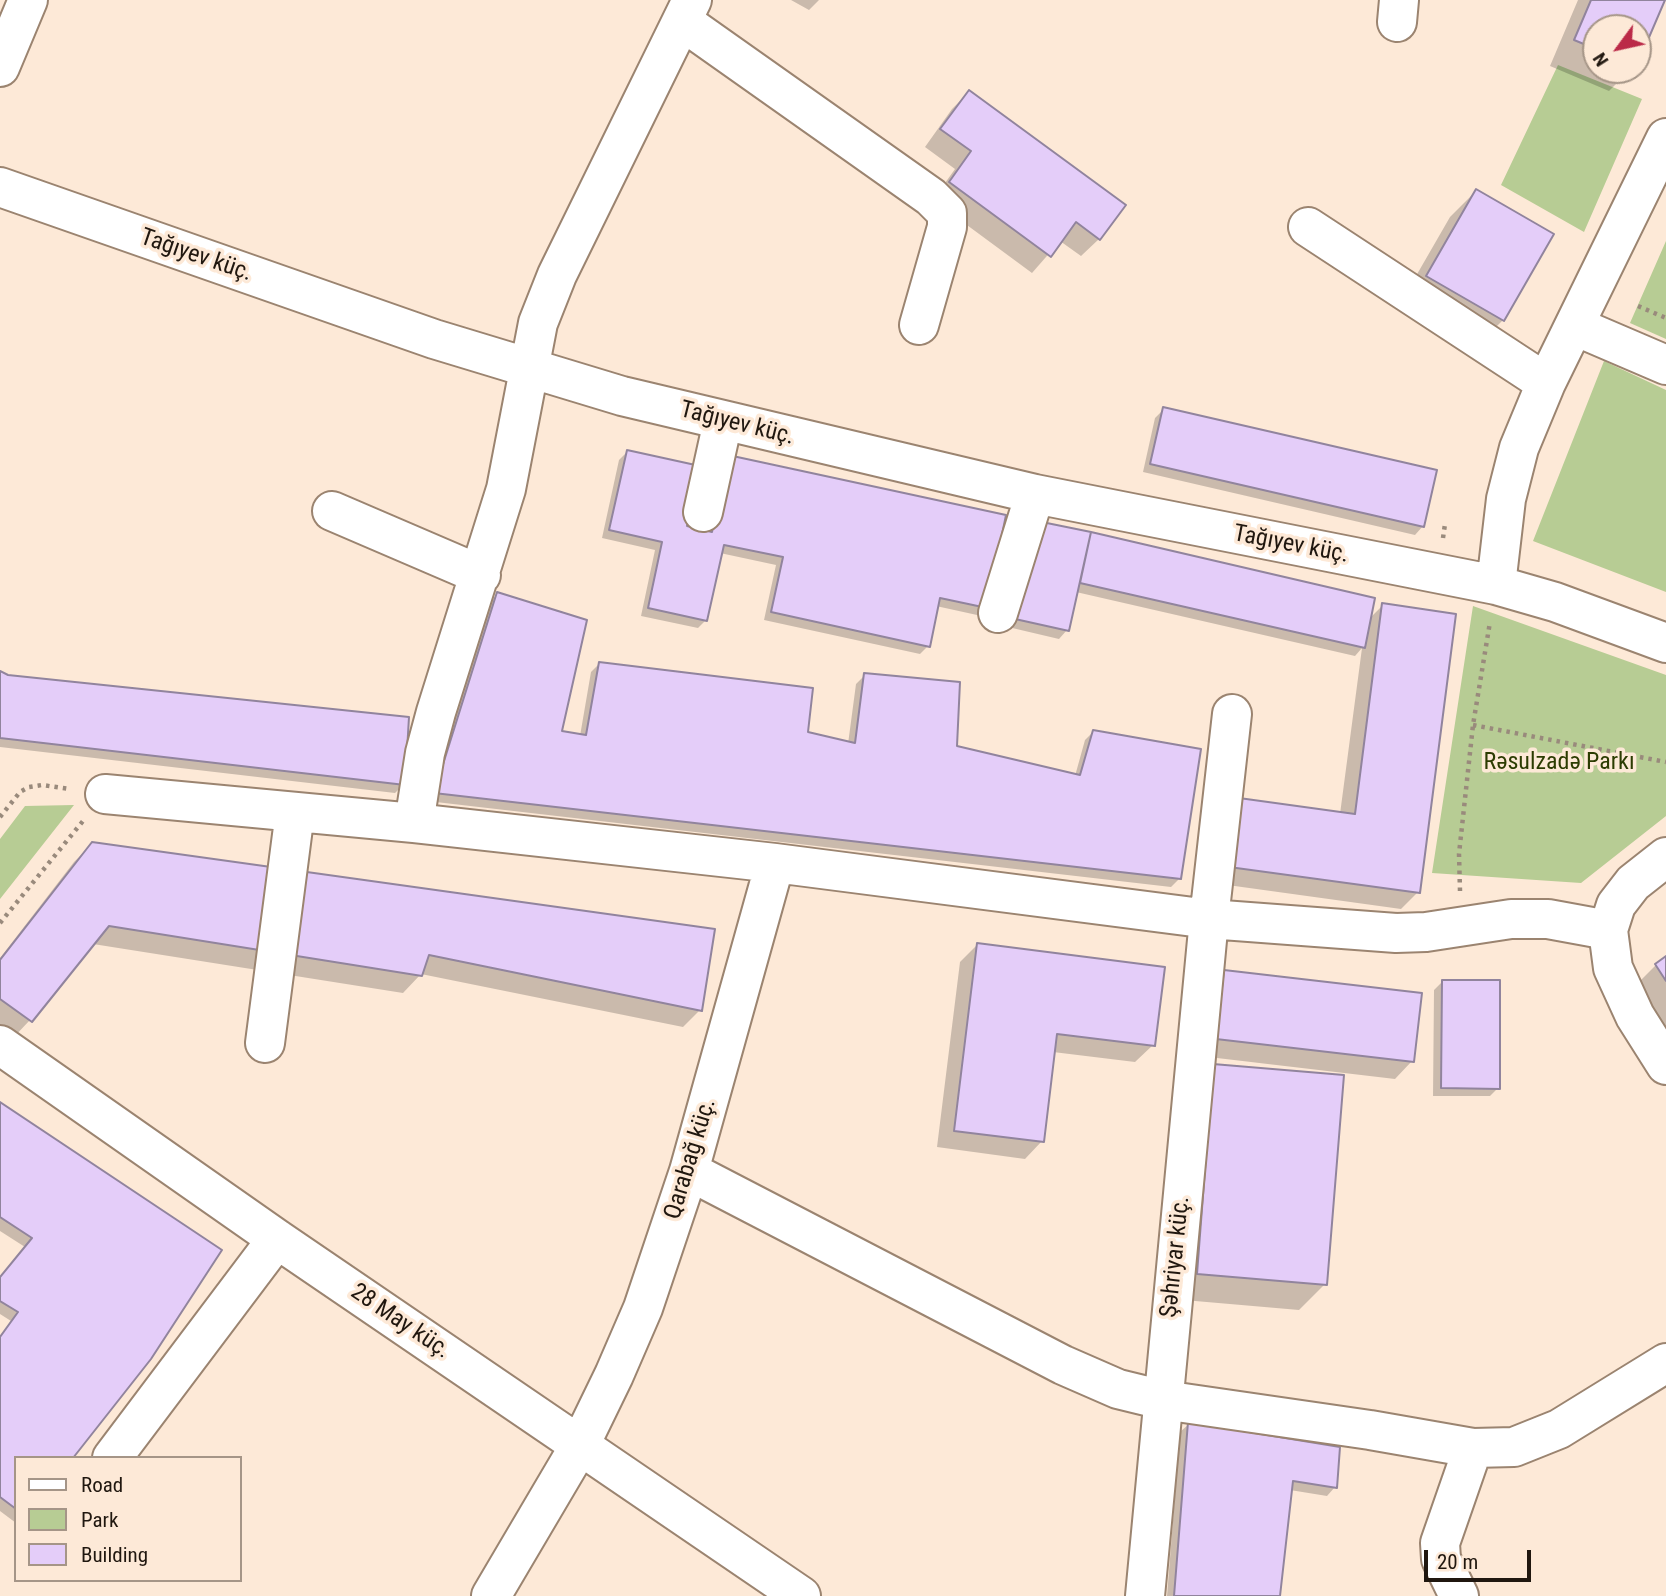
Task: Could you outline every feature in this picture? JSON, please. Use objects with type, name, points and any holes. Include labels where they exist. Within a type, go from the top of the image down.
[{"type":"street","points":[[0,67],[27,0]]},
{"type":"street","points":[[414,823],[425,753],[506,489],[538,323],[557,275],[687,11],[931,197],[947,213],[947,227],[919,325]]},
{"type":"street","points":[[1496,585],[1509,486],[1518,448],[1546,383],[1666,138]]},
{"type":"street","name":"Tağıyev küç.","points":[[0,187],[434,339],[528,369],[723,421],[1035,494],[1496,585],[1555,602],[1666,643]]},
{"type":"street","points":[[1308,227],[1546,383]]},
{"type":"street","points":[[1576,326],[1666,365]]},
{"type":"street","points":[[703,513],[723,421]]},
{"type":"street","points":[[998,613],[1035,494]]},
{"type":"street","points":[[332,512],[481,575]]},
{"type":"street","name":"Şəhriyar küç.","points":[[1145,1596],[1209,919],[1232,714]]},
{"type":"street","points":[[105,794],[414,823],[775,863],[1209,919],[1396,933],[1511,919],[1548,919],[1608,930]]},
{"type":"street","points":[[265,1043],[295,812]]},
{"type":"street","points":[[1666,857],[1633,883],[1616,905],[1608,930],[1613,968],[1635,1016],[1666,1065]]},
{"type":"street","name":"Qarabağ küç.","points":[[491,1596],[580,1445],[643,1308],[689,1171],[775,863]]},
{"type":"street","name":"28 May küç.","points":[[0,1045],[277,1239],[801,1596]]},
{"type":"street","points":[[689,1171],[1063,1365],[1118,1389],[1163,1400],[1473,1448],[1514,1447],[1559,1429],[1666,1363]]},
{"type":"street","points":[[114,1456],[277,1239]]},
{"type":"street","points":[[1459,1596],[1441,1559],[1440,1543],[1473,1448]]},
{"type":"path","points":[[1639,306],[1666,318]]},
{"type":"path","points":[[1460,927],[1459,855],[1473,725],[1496,585]]},
{"type":"path","points":[[1473,725],[1666,762]]},
{"type":"path","points":[[0,817],[20,792],[29,787],[42,785],[105,794]]},
{"type":"path","points":[[0,923],[105,794]]},
{"type":"green space","points":[[1558,65],[1582,75],[1582,84],[1605,84],[1642,99],[1584,232],[1501,185]]},
{"type":"green space","points":[[1666,241],[1666,339],[1630,323]]},
{"type":"green space","points":[[1604,361],[1666,390],[1666,592],[1533,541]]},
{"type":"green space","name":"Rəsulzadə Parkı","points":[[1473,606],[1666,675],[1666,816],[1581,883],[1432,873]]},
{"type":"green space","points":[[74,805],[0,899],[0,839],[25,806]]},
{"type":"building","points":[[1591,0],[1665,0],[1652,30],[1652,14],[1585,14]]},
{"type":"building","points":[[1582,21],[1582,43],[1574,40]]},
{"type":"building","points":[[969,90],[1126,205],[1100,240],[1076,222],[1051,257],[949,182],[971,151],[940,129]]},
{"type":"building","points":[[1476,189],[1554,234],[1504,321],[1426,276]]},
{"type":"building","points":[[1163,407],[1437,470],[1424,527],[1150,464]]},
{"type":"building","points":[[627,450],[700,466],[687,526],[712,532],[728,455],[1006,515],[987,608],[940,598],[930,647],[771,612],[783,557],[724,545],[707,621],[648,608],[662,542],[609,530]]},
{"type":"building","points":[[1037,521],[1091,532],[1069,631],[1015,619]]},
{"type":"building","points":[[1091,532],[1375,598],[1365,648],[1080,583]]},
{"type":"building","points":[[497,592],[587,620],[562,731],[586,735],[599,662],[813,688],[808,732],[855,743],[864,673],[960,682],[957,746],[1080,775],[1093,730],[1201,749],[1181,879],[434,793]]},
{"type":"building","points":[[1382,603],[1456,614],[1420,893],[1229,867],[1239,798],[1355,814]]},
{"type":"building","points":[[0,671],[8,675],[409,717],[405,785],[0,738]]},
{"type":"building","points":[[92,842],[715,929],[702,1011],[429,955],[422,976],[109,926],[32,1022],[0,999],[0,960]]},
{"type":"building","points":[[977,943],[1165,967],[1155,1046],[1057,1034],[1044,1142],[954,1131]]},
{"type":"building","points":[[1666,956],[1666,981],[1655,964]]},
{"type":"building","points":[[1224,970],[1422,993],[1414,1062],[1216,1039]]},
{"type":"building","points":[[1442,980],[1500,980],[1500,1089],[1441,1088]]},
{"type":"building","points":[[1213,1064],[1344,1075],[1327,1285],[1197,1274]]},
{"type":"building","points":[[0,1102],[222,1250],[151,1359],[75,1456],[14,1456],[14,1508],[0,1497],[0,1337],[18,1312],[0,1301],[0,1277],[32,1238],[0,1217]]},
{"type":"building","points":[[1188,1422],[1340,1447],[1337,1488],[1293,1481],[1280,1596],[1174,1596]]}]
